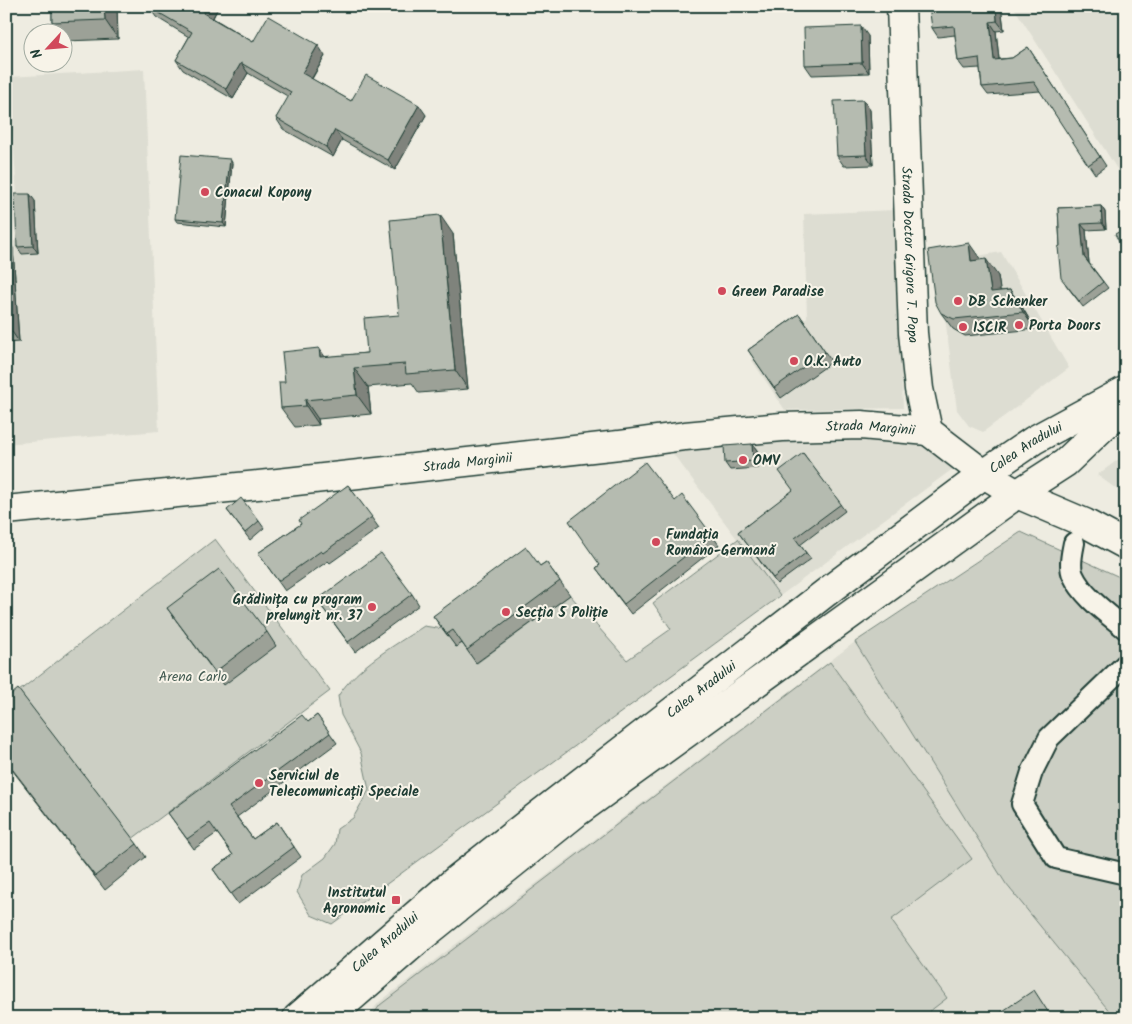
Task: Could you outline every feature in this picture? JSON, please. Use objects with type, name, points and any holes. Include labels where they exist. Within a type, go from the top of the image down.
[{"type":"main road","name":"Strada Doctor Grigore T. Popa","points":[[901,6],[913,333],[919,390],[928,431]]},
{"type":"main road","name":"Calea Aradului","points":[[297,1018],[457,879],[825,593],[984,474],[1034,440],[1126,390]]},
{"type":"main road","name":"Calea Aradului","points":[[328,1018],[418,940],[576,813],[1018,494],[1065,463],[1126,405]]},
{"type":"main road","name":"Strada Marginii","points":[[6,510],[278,483],[782,426],[861,425],[928,431]]},
{"type":"main road","points":[[928,431],[984,474],[1018,494],[1084,523],[1126,545]]},
{"type":"street","points":[[1074,543],[1071,563],[1073,574],[1087,594],[1126,629]]},
{"type":"street","points":[[1126,664],[1050,738],[1032,772],[1022,804],[1056,858],[1126,874]]},
{"type":"shaded area","points":[[1013,6],[1126,6],[1126,183]]},
{"type":"shaded area","points":[[144,69],[159,431],[6,444],[6,242],[20,240],[9,77]]},
{"type":"shaded area","points":[[895,210],[903,408],[785,410],[751,359],[807,317],[804,214]]},
{"type":"shaded area","points":[[1001,252],[1069,368],[983,432],[969,426],[957,410],[938,263]]},
{"type":"shaded area","points":[[826,434],[924,441],[954,468],[780,596],[671,451]]},
{"type":"shaded area","points":[[1126,454],[1126,496],[1097,475]]},
{"type":"shaded area","points":[[855,642],[1006,884],[1115,1018],[367,1018],[378,1003]]},
{"type":"green space","points":[[1021,532],[1126,580],[1126,1018],[1115,1018],[1006,884],[855,642]]},
{"type":"green space","name":"Arena Carlo","points":[[215,539],[330,691],[132,839],[19,691]]},
{"type":"green space","points":[[738,539],[780,596],[332,924],[311,915],[297,892],[302,875],[325,858],[335,844],[337,829],[353,818],[369,790],[361,753],[341,715],[338,696],[346,685],[366,666],[424,626],[443,629],[456,647],[462,643],[477,663],[570,595],[627,660],[671,629],[653,603]]},
{"type":"green space","points":[[830,662],[972,859],[891,920],[947,998],[921,1018],[371,1018],[380,1005]]},
{"type":"building","points":[[52,6],[104,6],[105,20],[52,22]]},
{"type":"building","points":[[149,6],[207,6],[203,13],[253,42],[268,16],[318,45],[302,73],[351,101],[366,75],[419,105],[388,160],[335,130],[326,147],[276,118],[291,92],[241,63],[226,89],[176,60],[192,32]]},
{"type":"building","points":[[929,6],[996,6],[997,21],[990,22],[994,60],[1012,58],[1028,47],[1100,157],[1088,165],[1034,82],[982,87],[979,58],[958,61],[954,26],[932,28]]},
{"type":"building","points":[[861,26],[862,63],[805,65],[804,28]]},
{"type":"building","points":[[863,100],[866,155],[837,156],[834,101]]},
{"type":"building","name":"Conacul Kopony","points":[[181,155],[230,159],[223,223],[175,219]]},
{"type":"building","points":[[15,194],[30,194],[33,246],[17,247]]},
{"type":"building","points":[[1101,206],[1102,223],[1081,224],[1084,257],[1103,282],[1079,301],[1061,278],[1058,247],[1060,246],[1058,208]]},
{"type":"building","points":[[440,215],[455,370],[406,374],[405,364],[354,368],[357,395],[305,400],[306,406],[281,408],[279,382],[285,382],[282,352],[319,348],[320,357],[367,353],[364,318],[399,315],[390,220]]},
{"type":"building","points":[[1126,228],[1126,255],[1115,234]]},
{"type":"building","points":[[969,243],[971,261],[986,259],[991,292],[1010,290],[1023,312],[954,319],[941,313],[935,302],[928,250]]},
{"type":"building","points":[[6,265],[10,329],[6,330]]},
{"type":"building","name":"O.K. Auto","points":[[799,314],[825,352],[774,388],[748,350]]},
{"type":"building","points":[[752,444],[753,461],[725,463],[724,446]]},
{"type":"building","points":[[803,453],[841,504],[795,538],[806,553],[773,578],[738,532],[793,490],[779,471]]},
{"type":"building","name":"Fundația Româno-Germană","points":[[645,462],[675,501],[682,495],[712,535],[624,604],[596,568],[600,565],[569,521]]},
{"type":"building","points":[[348,485],[372,517],[323,553],[321,551],[278,581],[258,553],[301,524],[299,520]]},
{"type":"building","points":[[241,498],[259,521],[245,533],[227,510]]},
{"type":"building","name":"Secția 5 Poliție","points":[[526,547],[540,566],[546,562],[560,581],[467,650],[453,630],[447,634],[433,616]]},
{"type":"building","name":"Grădinița cu program prelungit nr. 37","points":[[381,553],[412,594],[348,642],[317,600]]},
{"type":"building","points":[[219,569],[267,632],[215,672],[167,608]]},
{"type":"building","points":[[18,689],[137,844],[95,876],[6,761],[6,699]]},
{"type":"building","points":[[302,715],[308,722],[317,715],[330,733],[229,807],[253,839],[277,822],[294,847],[231,894],[213,869],[233,855],[210,823],[187,839],[168,813]]},
{"type":"building","points":[[1034,990],[1052,1018],[994,1017]]},
{"type":"place","name":"Conacul Kopony","points":[[205,192]]},
{"type":"place","name":"Green Paradise","points":[[722,291]]},
{"type":"place","name":"DB Schenker","points":[[958,301]]},
{"type":"place","name":"Porta Doors","points":[[1019,325]]},
{"type":"place","name":"ISCIR","points":[[963,327]]},
{"type":"place","name":"O.K. Auto","points":[[794,361]]},
{"type":"place","name":"OMV","points":[[743,460]]},
{"type":"place","name":"Fundația Româno-Germană","points":[[656,542]]},
{"type":"place","name":"Grădinița cu program prelungit nr. 37","points":[[372,607]]},
{"type":"place","name":"Secția 5 Poliție","points":[[506,612]]},
{"type":"place","name":"Serviciul de Telecomunicații Speciale","points":[[259,783]]},
{"type":"place","name":"Institutul Agronomic","points":[[396,900]]}]
